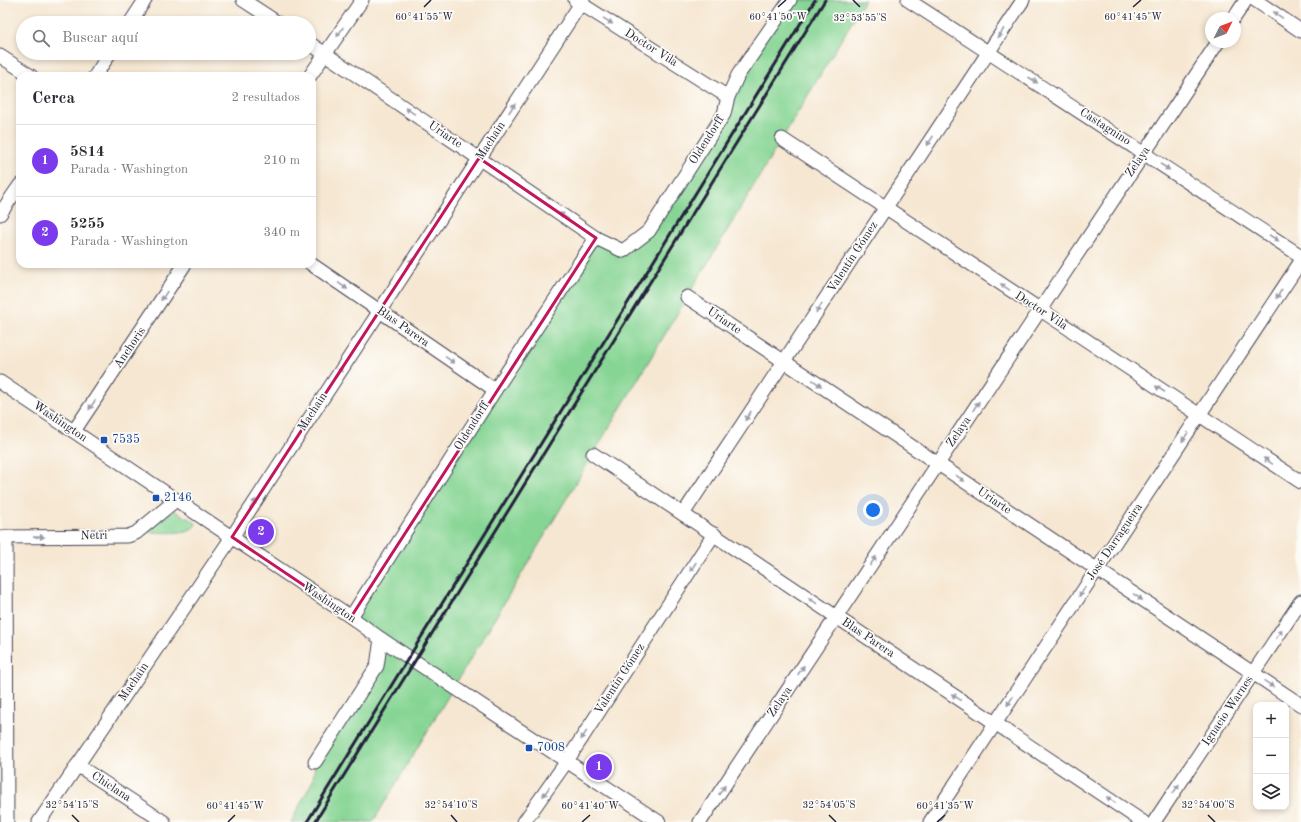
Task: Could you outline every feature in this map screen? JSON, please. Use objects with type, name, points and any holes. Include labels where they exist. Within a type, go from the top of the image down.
[{"type":"street","points":[[135,16],[145,0]]},
{"type":"street","points":[[243,0],[267,16]]},
{"type":"street","points":[[313,72],[362,0]]},
{"type":"street","name":"Oldendorff","points":[[623,252],[649,230],[724,114],[728,97],[738,75],[790,0]]},
{"type":"street","name":"Castagnino","points":[[908,0],[1301,256]]},
{"type":"street","name":"Valentín Gómez","points":[[683,514],[1023,0]]},
{"type":"street","points":[[1238,12],[1246,0]]},
{"type":"street","points":[[1255,0],[1301,31]]},
{"type":"street","name":"Doctor Vila","points":[[580,1],[728,97]]},
{"type":"street","name":"Machain","points":[[40,822],[232,537],[580,1]]},
{"type":"street","name":"Uriarte","points":[[316,48],[596,238],[623,252]]},
{"type":"street","name":"Zelaya","points":[[700,822],[1214,48]]},
{"type":"street","points":[[0,56],[25,72]]},
{"type":"street","points":[[98,72],[105,60]]},
{"type":"street","name":"Doctor Vila","points":[[782,139],[1301,482]]},
{"type":"street","points":[[0,214],[16,191]]},
{"type":"street","name":"Oldendorff","points":[[351,617],[495,390],[596,238]]},
{"type":"street","name":"José Darragueira","points":[[930,822],[1301,261]]},
{"type":"street","name":"Blas Parera","points":[[316,267],[495,390]]},
{"type":"street","name":"Anchoris","points":[[74,431],[182,268]]},
{"type":"street","name":"Uriarte","points":[[687,297],[1301,705]]},
{"type":"street","name":"Washington","points":[[0,382],[351,617],[381,639],[659,822]]},
{"type":"street","name":"Blas Parera","points":[[593,454],[1143,822]]},
{"type":"street","name":"Netri","points":[[3,537],[128,536],[136,533],[176,500]]},
{"type":"street","name":"Valentín Gómez","points":[[524,822],[567,761],[714,534]]},
{"type":"street","points":[[3,537],[7,822]]},
{"type":"street","name":"Ignacio Warnes","points":[[1154,822],[1301,601]]},
{"type":"street","points":[[315,762],[377,666],[381,639]]},
{"type":"street","name":"Chiclana","points":[[78,765],[164,822]]},
{"type":"highlighted area","points":[[479,158],[596,238],[351,617],[232,537]]},
{"type":"green space","points":[[790,0],[865,0],[373,822],[291,822],[313,780],[315,762],[377,666],[381,639],[351,617],[596,238],[623,251],[649,230],[728,97]]},
{"type":"green space","points":[[173,510],[196,524],[193,528],[182,532],[149,532],[148,530]]},
{"type":"railway","points":[[307,822],[815,0]]},
{"type":"railway","points":[[315,822],[825,0]]},
{"type":"place","name":"7535","points":[[104,440]]},
{"type":"place","name":"2146","points":[[156,498]]},
{"type":"place","name":"5255","points":[[261,532]]},
{"type":"place","name":"7008","points":[[529,748]]},
{"type":"place","name":"5814","points":[[599,767]]}]
